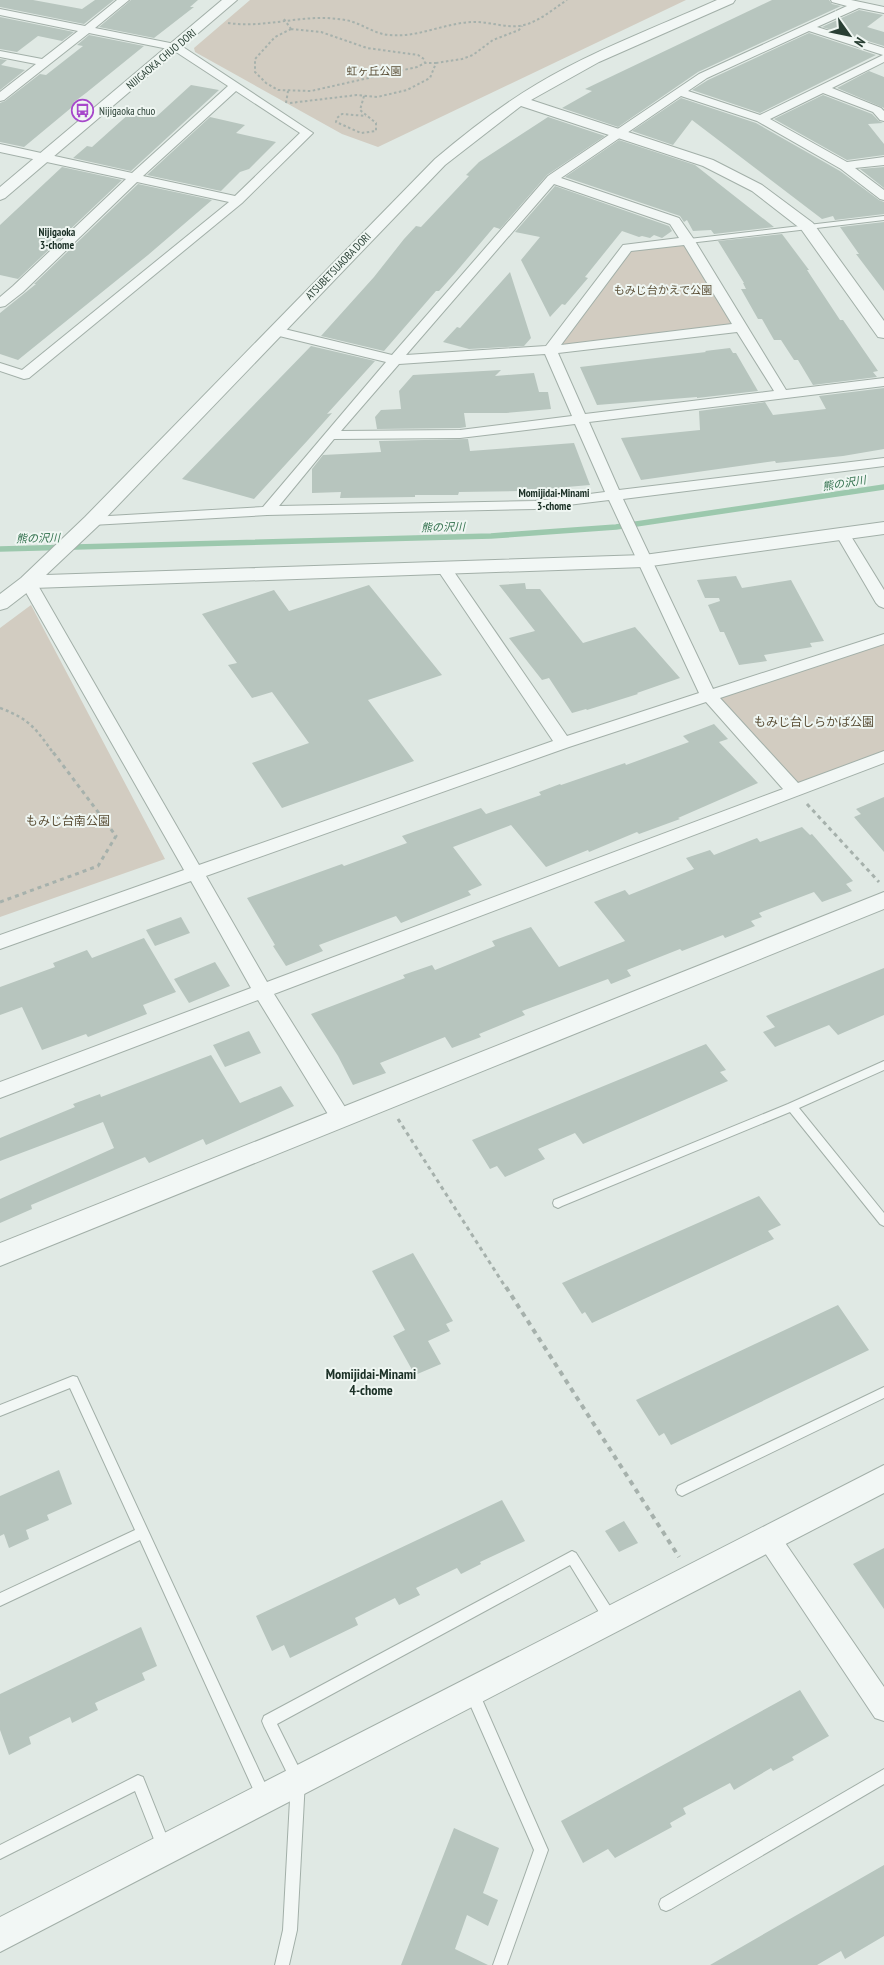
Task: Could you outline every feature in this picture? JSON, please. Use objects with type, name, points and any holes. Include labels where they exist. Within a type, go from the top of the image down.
[{"type":"street","points":[[0,98],[124,0]]},
{"type":"street","name":"NIJIGAOKA CHUO DORI","points":[[0,195],[230,0]]},
{"type":"street","name":"ATSUBETSUAOBA DORI","points":[[0,604],[35,575],[92,521],[440,162],[477,130],[520,101],[592,61],[728,0]]},
{"type":"street","points":[[836,0],[884,10]]},
{"type":"street","points":[[267,511],[330,435],[552,179],[703,76],[857,5]]},
{"type":"street","points":[[0,12],[176,47],[307,133],[238,200],[24,375],[0,367]]},
{"type":"street","points":[[809,28],[884,52]]},
{"type":"street","points":[[0,54],[45,63]]},
{"type":"street","points":[[761,119],[884,58]]},
{"type":"street","points":[[0,303],[18,289],[135,177],[235,86]]},
{"type":"street","points":[[824,89],[877,110],[884,118]]},
{"type":"street","points":[[680,92],[761,119],[845,166],[884,196]]},
{"type":"street","points":[[520,101],[716,167],[757,188],[807,226],[884,333]]},
{"type":"street","points":[[0,148],[238,200]]},
{"type":"street","points":[[845,166],[884,161]]},
{"type":"street","points":[[552,179],[675,222],[689,241],[782,394]]},
{"type":"street","points":[[550,350],[627,248],[689,241]]},
{"type":"street","points":[[276,331],[395,360],[550,350],[742,327]]},
{"type":"street","points":[[550,350],[614,496],[708,695],[795,791]]},
{"type":"street","points":[[330,435],[460,434],[884,382]]},
{"type":"street","points":[[92,521],[267,511],[535,505],[884,462]]},
{"type":"street","points":[[341,1118],[263,992],[196,874],[35,575],[443,566],[641,554],[884,528]]},
{"type":"street","points":[[842,533],[884,603]]},
{"type":"street","points":[[443,566],[563,743]]},
{"type":"street","points":[[0,942],[563,743],[884,639]]},
{"type":"street","points":[[0,1090],[884,757]]},
{"type":"street","points":[[0,1255],[884,900]]},
{"type":"street","points":[[0,1935],[470,1690],[769,1539],[884,1478]]},
{"type":"street","points":[[769,1539],[884,1709]]},
{"type":"lane","points":[[689,241],[884,218]]},
{"type":"lane","points":[[558,1203],[792,1107],[884,1065]]},
{"type":"lane","points":[[792,1107],[884,1221]]},
{"type":"lane","points":[[0,1411],[73,1381],[265,1798]]},
{"type":"lane","points":[[682,1490],[884,1392]]},
{"type":"lane","points":[[0,1600],[143,1532]]},
{"type":"lane","points":[[282,1965],[290,1930],[298,1780],[269,1721],[572,1557],[610,1618]]},
{"type":"lane","points":[[470,1690],[541,1850],[500,1965]]},
{"type":"lane","points":[[666,1904],[884,1776]]},
{"type":"lane","points":[[0,1852],[138,1782],[165,1850]]},
{"type":"path","points":[[208,19],[242,26],[256,26],[284,19],[346,20],[387,35],[418,34],[456,23],[476,22],[502,26],[522,26],[538,19],[567,0]]},
{"type":"path","points":[[284,19],[291,29]]},
{"type":"path","points":[[425,64],[424,59],[418,55],[365,47],[307,28],[291,29],[273,38],[255,59],[255,72],[266,83],[278,90],[310,91],[425,64],[462,59],[473,55],[493,40],[519,30],[522,26]]},
{"type":"path","points":[[288,91],[286,104],[357,95],[377,97],[407,90],[430,78],[436,63]]},
{"type":"path","points":[[364,96],[360,110],[376,123],[376,131],[371,134],[362,134],[336,122],[337,118],[342,114],[366,116]]},
{"type":"path","points":[[0,708],[22,716],[35,728],[116,836],[98,866],[0,902]]},
{"type":"path","points":[[795,791],[884,887]]},
{"type":"path","points":[[386,1100],[681,1560]]},
{"type":"green space","name":"虹ヶ丘公園","points":[[250,0],[686,0],[378,147],[342,134],[195,52],[194,48]]},
{"type":"green space","name":"もみじ台かえで公園","points":[[689,241],[742,327],[550,350],[627,248]]},
{"type":"green space","name":"もみじ台南公園","points":[[31,605],[165,859],[0,917],[0,628]]},
{"type":"green space","name":"もみじ台しらかば公園","points":[[884,639],[884,757],[795,791],[708,695]]},
{"type":"building","points":[[0,0],[33,0],[82,9],[95,0],[114,0],[84,24],[0,7]]},
{"type":"building","points":[[131,0],[198,0],[190,7],[194,7],[154,38],[99,27]]},
{"type":"building","points":[[772,0],[829,0],[832,4],[841,6],[698,72],[618,127],[562,108],[592,91],[585,89]]},
{"type":"building","points":[[859,10],[883,15],[867,27],[884,32],[884,46],[822,27]]},
{"type":"building","points":[[0,17],[74,32],[62,41],[38,36],[17,52],[0,49]]},
{"type":"building","points":[[809,33],[876,55],[760,113],[692,90],[708,80]]},
{"type":"building","points":[[89,35],[144,46],[74,102],[77,103],[24,147],[0,142],[0,103],[40,74],[46,75],[83,46],[77,45]]},
{"type":"building","points":[[0,59],[7,60],[1,65],[25,70],[0,90]]},
{"type":"building","points":[[869,71],[884,77],[884,108],[837,88]]},
{"type":"building","points":[[191,85],[219,90],[131,171],[73,158],[87,146],[92,147],[131,112],[156,117]]},
{"type":"building","points":[[823,95],[872,114],[883,123],[868,124],[884,144],[884,155],[847,160],[774,119]]},
{"type":"building","points":[[681,98],[756,123],[840,171],[884,202],[884,214],[835,220],[833,216],[822,219],[692,120],[673,145],[632,131]]},
{"type":"building","points":[[210,117],[245,125],[236,133],[276,142],[249,169],[240,172],[221,191],[147,175]]},
{"type":"building","points":[[548,117],[605,136],[547,175],[500,229],[494,227],[384,351],[321,336],[374,277],[404,239],[416,226],[421,227],[469,176],[466,175],[479,162]]},
{"type":"building","points":[[619,140],[695,165],[774,227],[714,234],[711,230],[693,231],[687,220],[684,222],[680,216],[565,177]]},
{"type":"building","points":[[62,167],[122,180],[18,279],[0,275],[0,225]]},
{"type":"building","points":[[884,167],[884,188],[860,169]]},
{"type":"building","points":[[138,184],[212,200],[148,255],[18,360],[0,354],[0,313],[36,284],[34,284]]},
{"type":"building","points":[[555,186],[669,226],[672,231],[662,238],[654,235],[650,238],[639,237],[622,231],[585,277],[588,278],[565,305],[562,304],[550,317],[521,260],[540,237],[515,232]]},
{"type":"building","points":[[884,222],[884,291],[856,254],[859,254],[840,227]]},
{"type":"building","points":[[782,234],[809,270],[807,270],[840,320],[843,320],[878,371],[873,372],[877,377],[813,385],[798,360],[794,360],[781,340],[774,340],[762,319],[758,319],[741,289],[746,289],[744,283],[718,241]]},
{"type":"building","points":[[510,272],[531,338],[524,346],[469,349],[443,342],[457,327],[460,328]]},
{"type":"building","points":[[311,346],[375,361],[327,414],[332,413],[254,499],[182,479]]},
{"type":"building","points":[[730,348],[733,353],[736,353],[758,391],[697,398],[597,405],[580,367],[706,352]]},
{"type":"building","points":[[501,370],[495,376],[534,373],[539,392],[548,392],[551,409],[506,413],[464,413],[466,427],[460,428],[377,429],[375,417],[381,410],[401,409],[399,391],[413,375]]},
{"type":"building","points":[[884,388],[884,449],[843,456],[776,463],[775,461],[641,480],[621,438],[700,430],[699,411],[765,402],[773,415],[826,409],[819,396]]},
{"type":"building","points":[[468,439],[470,451],[574,443],[590,485],[520,491],[459,492],[458,495],[415,495],[415,497],[340,498],[341,492],[312,493],[312,469],[323,455],[381,452],[379,441]]},
{"type":"building","points":[[736,576],[742,588],[791,580],[824,641],[810,643],[812,647],[764,655],[767,661],[739,665],[724,632],[720,632],[708,605],[720,601],[719,598],[705,598],[697,580]]},
{"type":"building","points":[[525,583],[526,589],[540,589],[583,643],[635,627],[680,678],[638,694],[572,713],[549,678],[542,680],[509,638],[535,631],[499,585]]},
{"type":"building","points":[[369,585],[442,675],[368,700],[414,761],[282,808],[252,763],[309,743],[272,692],[252,698],[228,665],[237,663],[202,614],[274,590],[289,611]]},
{"type":"building","points":[[714,724],[728,739],[719,742],[758,783],[678,818],[680,819],[639,834],[637,832],[546,867],[511,825],[453,847],[482,885],[468,891],[471,895],[401,923],[396,916],[319,945],[323,951],[286,966],[247,898],[407,843],[402,836],[481,808],[486,814],[541,795],[539,792],[560,784],[625,763],[626,765],[689,742],[683,736]]},
{"type":"building","points":[[884,797],[884,852],[854,817],[861,814],[856,809]]},
{"type":"building","points":[[802,827],[810,835],[812,834],[853,881],[846,884],[852,891],[822,902],[814,892],[759,913],[762,917],[751,921],[755,926],[725,938],[723,935],[682,951],[680,949],[627,970],[631,976],[611,984],[608,979],[522,1011],[525,1015],[479,1034],[481,1037],[452,1048],[445,1037],[380,1063],[386,1073],[353,1085],[338,1056],[311,1014],[405,978],[403,975],[432,965],[435,970],[495,946],[492,941],[531,927],[559,967],[625,941],[594,902],[625,890],[629,895],[694,869],[686,858],[710,850],[714,855],[757,838],[760,842]]},
{"type":"building","points":[[181,917],[190,933],[155,946],[146,930]]},
{"type":"building","points":[[144,938],[176,992],[143,1005],[147,1014],[88,1037],[86,1034],[42,1050],[22,1007],[0,1015],[0,987],[55,967],[53,963],[87,950],[92,958]]},
{"type":"building","points":[[215,962],[230,986],[189,1003],[174,979]]},
{"type":"building","points":[[884,968],[884,1015],[838,1035],[829,1025],[775,1047],[763,1032],[775,1027],[766,1016]]},
{"type":"building","points":[[249,1031],[261,1053],[225,1067],[213,1045]]},
{"type":"building","points":[[706,1044],[726,1070],[720,1072],[728,1081],[583,1144],[575,1133],[538,1149],[545,1159],[505,1177],[497,1166],[490,1169],[472,1140]]},
{"type":"building","points":[[211,1055],[240,1103],[281,1086],[294,1106],[206,1145],[203,1139],[149,1163],[145,1157],[31,1205],[32,1209],[0,1223],[0,1199],[114,1148],[103,1122],[0,1161],[0,1138],[75,1107],[73,1104],[100,1094],[101,1097]]},
{"type":"building","points":[[759,1196],[781,1225],[768,1231],[774,1239],[592,1323],[585,1312],[582,1314],[562,1283]]},
{"type":"building","points":[[413,1253],[453,1321],[446,1324],[450,1331],[428,1341],[441,1364],[415,1375],[393,1336],[405,1330],[372,1271]]},
{"type":"building","points":[[838,1305],[869,1350],[671,1445],[664,1433],[659,1436],[636,1400]]},
{"type":"building","points":[[59,1470],[72,1504],[47,1515],[49,1520],[26,1530],[29,1539],[9,1548],[4,1534],[0,1536],[0,1496]]},
{"type":"building","points":[[502,1500],[525,1541],[480,1562],[481,1564],[461,1574],[457,1568],[416,1588],[420,1595],[399,1605],[395,1598],[355,1618],[358,1625],[290,1658],[284,1645],[272,1651],[256,1616]]},
{"type":"building","points":[[624,1521],[638,1543],[619,1552],[605,1531]]},
{"type":"building","points":[[884,1548],[884,1609],[853,1564]]},
{"type":"building","points":[[141,1627],[157,1666],[142,1673],[145,1680],[95,1703],[98,1710],[72,1723],[70,1717],[29,1737],[31,1744],[9,1755],[0,1730],[0,1694]]},
{"type":"building","points":[[800,1690],[829,1736],[792,1757],[794,1760],[773,1771],[771,1768],[734,1790],[730,1783],[683,1808],[686,1814],[670,1823],[672,1827],[615,1858],[608,1849],[583,1863],[561,1821]]},
{"type":"building","points":[[454,1828],[499,1848],[483,1893],[498,1900],[488,1926],[467,1915],[455,1949],[488,1965],[401,1965]]},
{"type":"building","points":[[884,1865],[884,1936],[845,1959],[841,1951],[817,1965],[710,1965]]},
{"type":"waterway","name":"熊の沢川","points":[[0,549],[491,536],[616,527],[884,487]]},
{"type":"place","name":"Nijigaoka chuo","points":[[83,111]]},
{"type":"district","name":"Nijigaoka 3-chome","points":[[57,238]]},
{"type":"district","name":"Momijidai-Minami 3-chome","points":[[554,499]]},
{"type":"district","name":"Momijidai-Minami 4-chome","points":[[371,1382]]}]
